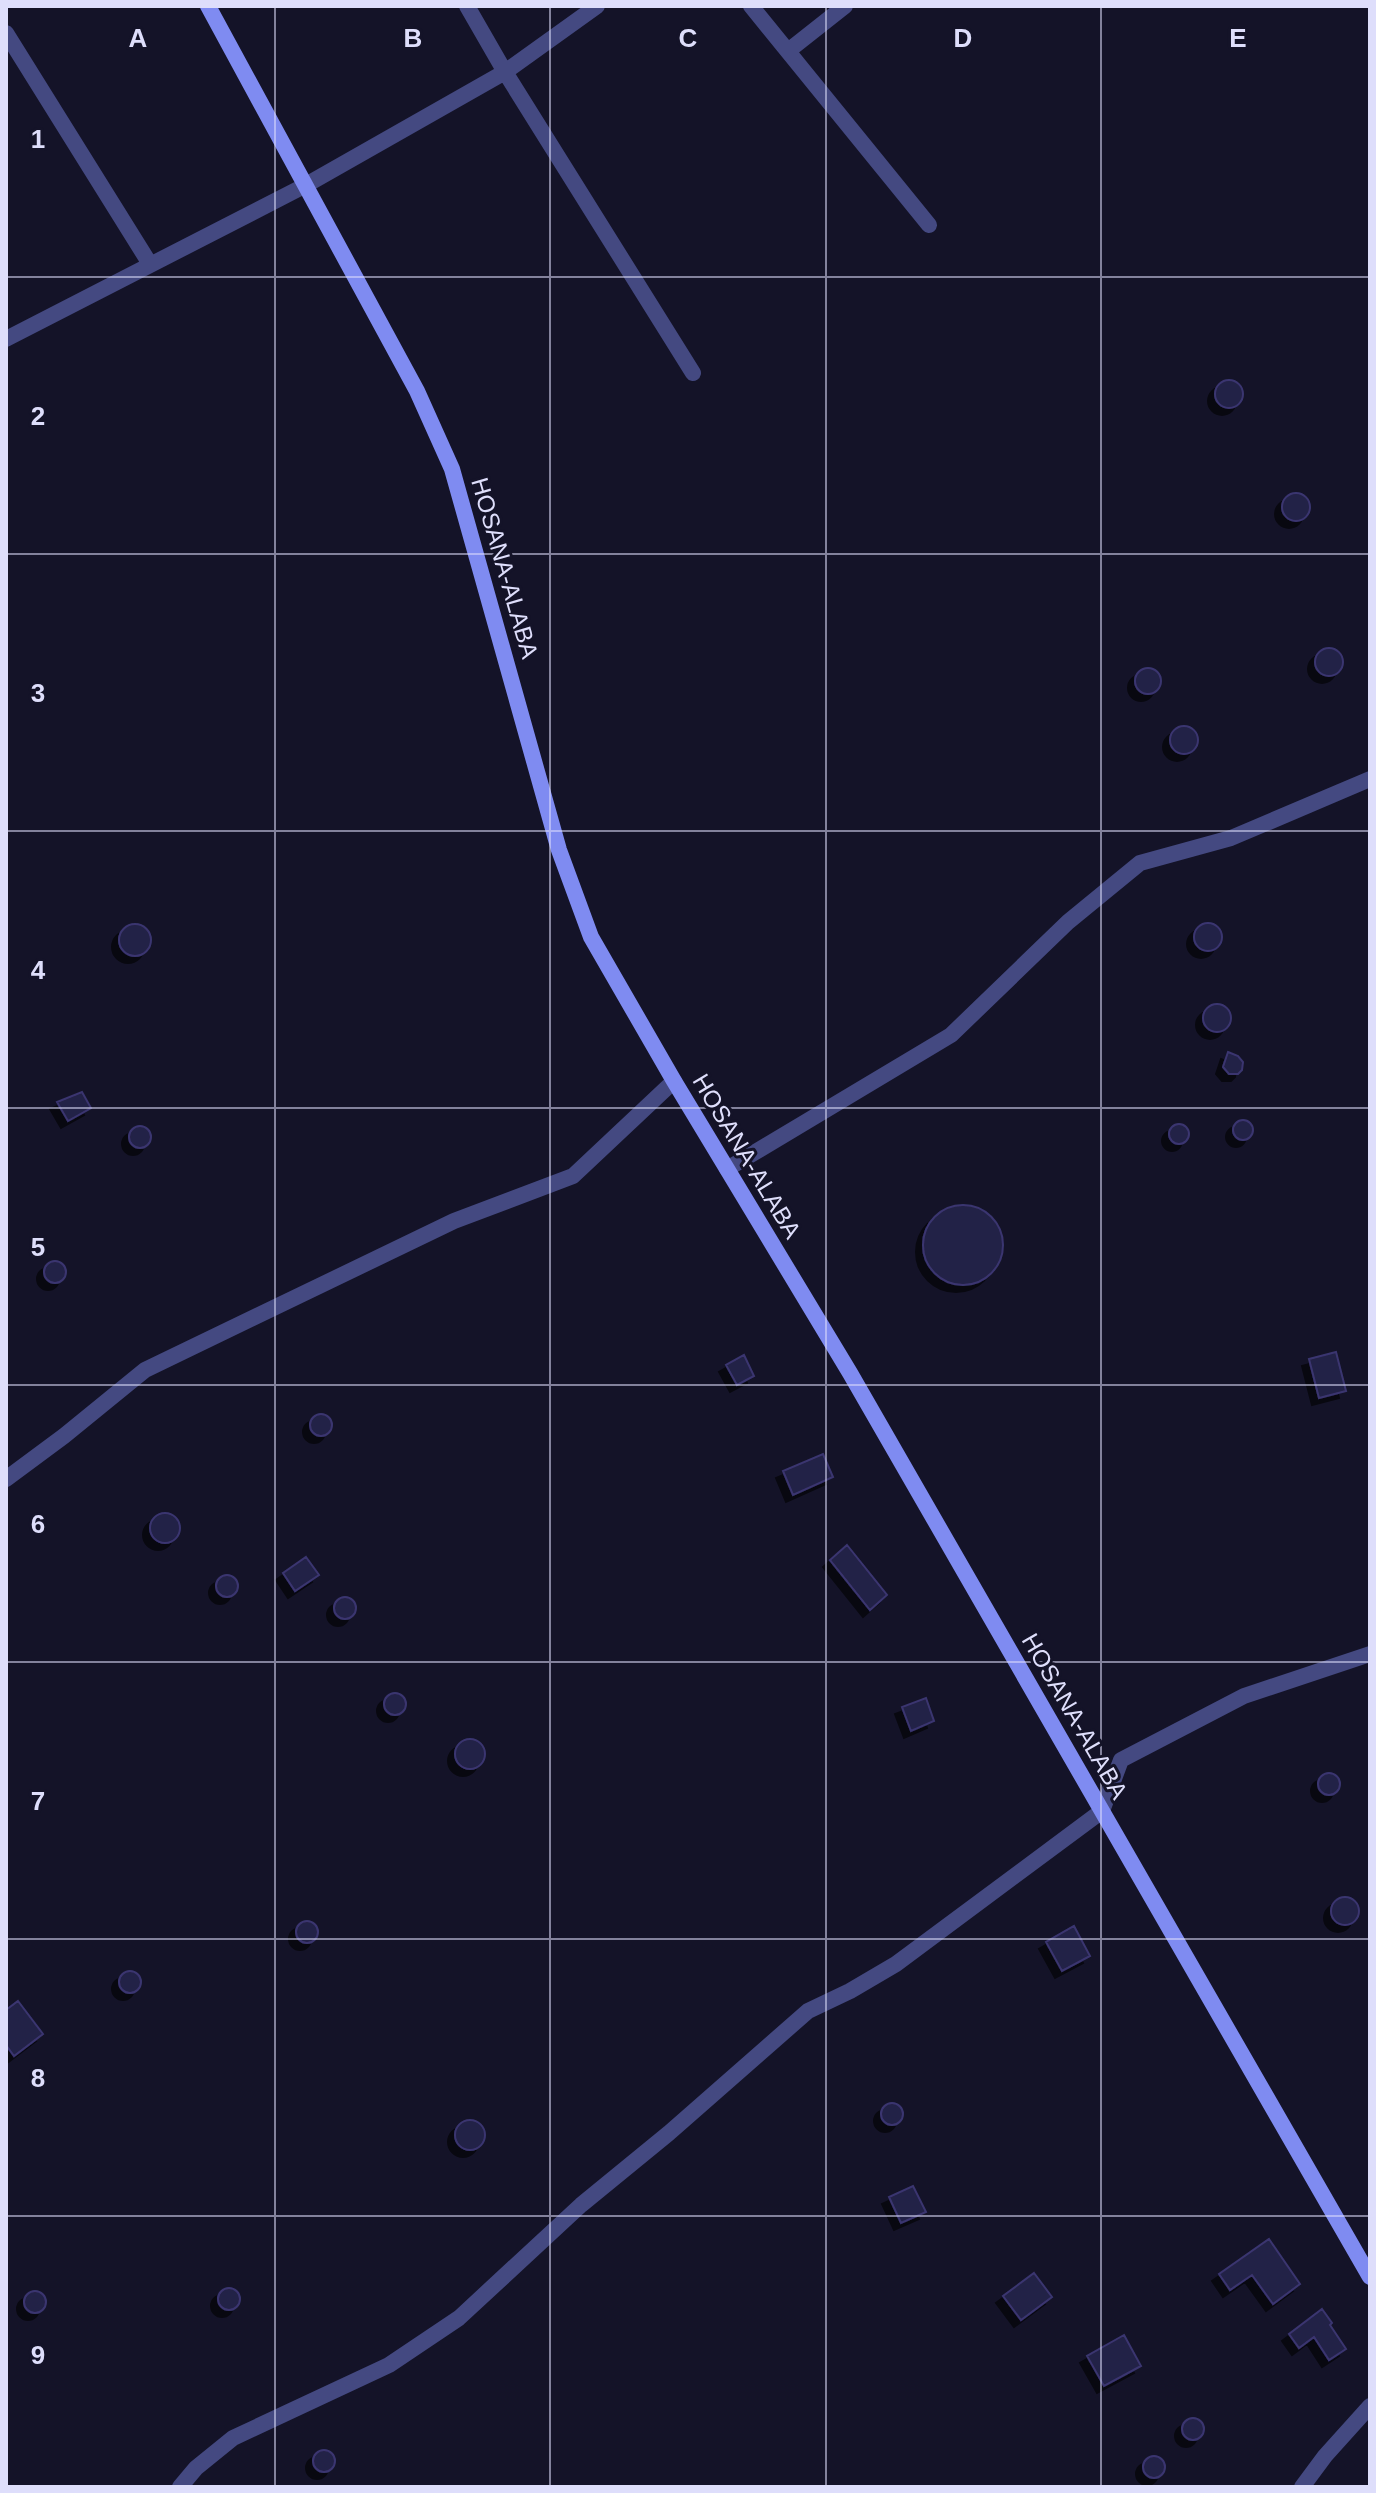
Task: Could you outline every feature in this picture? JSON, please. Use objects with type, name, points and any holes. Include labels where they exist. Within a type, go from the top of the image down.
[{"type":"main road","name":"HOSANA-ALABA","points":[[208,6],[417,391],[452,469],[559,850],[591,937],[850,1373],[1370,2277]]},
{"type":"street","points":[[467,6],[693,373]]},
{"type":"street","points":[[6,339],[306,185],[505,72],[597,6]]},
{"type":"street","points":[[751,6],[929,225]]},
{"type":"street","points":[[788,51],[845,6]]},
{"type":"street","points":[[6,33],[150,264]]},
{"type":"street","points":[[727,1169],[951,1035],[1068,922],[1140,863],[1231,838],[1370,779]]},
{"type":"street","points":[[6,1479],[145,1370],[454,1221],[573,1176],[674,1081]]},
{"type":"street","points":[[180,2487],[196,2468],[233,2438],[389,2365],[459,2318],[581,2205],[669,2133],[808,2011],[896,1964],[1102,1811],[1121,1760],[1244,1696],[1370,1654]]},
{"type":"street","points":[[1302,2487],[1370,2406]]},
{"type":"building","points":[[1229,380],[1239,384],[1243,394],[1239,404],[1229,408],[1219,404],[1215,394],[1219,384]]},
{"type":"building","points":[[1296,493],[1306,497],[1310,507],[1306,517],[1296,521],[1286,517],[1282,507],[1286,497]]},
{"type":"building","points":[[1329,648],[1339,652],[1343,662],[1339,672],[1329,676],[1319,672],[1315,662],[1319,652]]},
{"type":"building","points":[[1148,668],[1158,671],[1161,681],[1158,691],[1148,694],[1138,691],[1135,681],[1138,671]]},
{"type":"building","points":[[1184,726],[1194,730],[1198,740],[1194,750],[1184,754],[1174,750],[1170,740],[1174,730]]},
{"type":"building","points":[[1208,923],[1218,927],[1222,937],[1218,947],[1208,951],[1198,947],[1194,937],[1198,927]]},
{"type":"building","points":[[135,924],[147,928],[151,940],[147,952],[135,956],[123,952],[119,940],[123,928]]},
{"type":"building","points":[[1217,1004],[1227,1008],[1231,1018],[1227,1028],[1217,1032],[1207,1028],[1203,1018],[1207,1008]]},
{"type":"building","points":[[1228,1052],[1243,1062],[1238,1074],[1229,1074],[1223,1067]]},
{"type":"building","points":[[82,1092],[91,1108],[68,1121],[57,1102]]},
{"type":"building","points":[[1243,1120],[1250,1123],[1253,1130],[1250,1137],[1243,1140],[1236,1137],[1233,1130],[1236,1123]]},
{"type":"building","points":[[1179,1124],[1186,1127],[1189,1134],[1186,1141],[1179,1144],[1172,1141],[1169,1134],[1172,1127]]},
{"type":"building","points":[[140,1126],[148,1129],[151,1137],[148,1145],[140,1148],[132,1145],[129,1137],[132,1129]]},
{"type":"building","points":[[955,1205],[971,1205],[992,1216],[1003,1237],[1003,1253],[992,1274],[971,1285],[955,1285],[941,1279],[929,1267],[923,1253],[923,1237],[929,1223],[941,1211]]},
{"type":"building","points":[[51,1261],[59,1261],[66,1272],[59,1283],[51,1283],[44,1276],[44,1268]]},
{"type":"building","points":[[1336,1352],[1346,1391],[1319,1398],[1309,1359]]},
{"type":"building","points":[[744,1355],[754,1376],[737,1385],[726,1365]]},
{"type":"building","points":[[321,1414],[329,1417],[332,1425],[329,1433],[321,1436],[313,1433],[310,1425],[313,1417]]},
{"type":"building","points":[[823,1454],[833,1477],[793,1495],[783,1471]]},
{"type":"building","points":[[165,1513],[171,1514],[179,1522],[179,1534],[171,1542],[165,1543],[159,1542],[151,1534],[150,1528],[151,1522],[159,1514]]},
{"type":"building","points":[[847,1545],[887,1595],[870,1610],[830,1560]]},
{"type":"building","points":[[306,1557],[319,1575],[295,1591],[283,1573]]},
{"type":"building","points":[[227,1575],[235,1578],[238,1586],[235,1594],[227,1597],[219,1594],[216,1586],[219,1578]]},
{"type":"building","points":[[341,1597],[349,1597],[356,1608],[349,1619],[341,1619],[334,1612],[334,1604]]},
{"type":"building","points":[[395,1693],[403,1696],[406,1704],[403,1712],[395,1715],[387,1712],[384,1704],[387,1696]]},
{"type":"building","points":[[926,1698],[934,1721],[911,1731],[902,1707]]},
{"type":"building","points":[[470,1739],[476,1740],[484,1748],[484,1760],[476,1768],[470,1769],[464,1768],[456,1760],[455,1754],[456,1748],[464,1740]]},
{"type":"building","points":[[1329,1773],[1337,1776],[1340,1784],[1337,1792],[1329,1795],[1321,1792],[1318,1784],[1321,1776]]},
{"type":"building","points":[[1345,1897],[1355,1901],[1359,1911],[1355,1921],[1345,1925],[1335,1921],[1331,1911],[1335,1901]]},
{"type":"building","points":[[307,1921],[315,1924],[318,1932],[315,1940],[307,1943],[299,1940],[296,1932],[299,1924]]},
{"type":"building","points":[[1074,1926],[1090,1956],[1062,1971],[1046,1942]]},
{"type":"building","points":[[126,1971],[134,1971],[141,1982],[134,1993],[126,1993],[119,1986],[119,1978]]},
{"type":"building","points":[[18,2001],[43,2034],[14,2056],[6,2045],[6,2010]]},
{"type":"building","points":[[892,2103],[900,2106],[903,2114],[900,2122],[892,2125],[884,2122],[881,2114],[884,2106]]},
{"type":"building","points":[[470,2120],[476,2121],[484,2129],[484,2141],[476,2149],[470,2150],[464,2149],[456,2141],[455,2135],[456,2129],[464,2121]]},
{"type":"building","points":[[913,2186],[926,2212],[901,2223],[889,2197]]},
{"type":"building","points":[[1269,2239],[1300,2284],[1273,2304],[1252,2275],[1230,2290],[1219,2274]]},
{"type":"building","points":[[1034,2273],[1052,2297],[1021,2320],[1003,2296]]},
{"type":"building","points":[[229,2288],[237,2291],[240,2299],[237,2307],[229,2310],[221,2307],[218,2299],[221,2291]]},
{"type":"building","points":[[35,2291],[43,2294],[46,2302],[43,2310],[35,2313],[27,2310],[24,2302],[27,2294]]},
{"type":"building","points":[[1322,2309],[1346,2349],[1329,2360],[1314,2337],[1299,2348],[1289,2334]]},
{"type":"building","points":[[1124,2335],[1141,2366],[1104,2386],[1087,2356]]},
{"type":"building","points":[[1193,2418],[1201,2421],[1204,2429],[1201,2437],[1193,2440],[1185,2437],[1182,2429],[1185,2421]]},
{"type":"building","points":[[324,2450],[332,2453],[335,2461],[332,2469],[324,2472],[316,2469],[313,2461],[316,2453]]},
{"type":"building","points":[[1154,2456],[1162,2459],[1165,2467],[1162,2475],[1154,2478],[1146,2475],[1143,2467],[1146,2459]]}]
